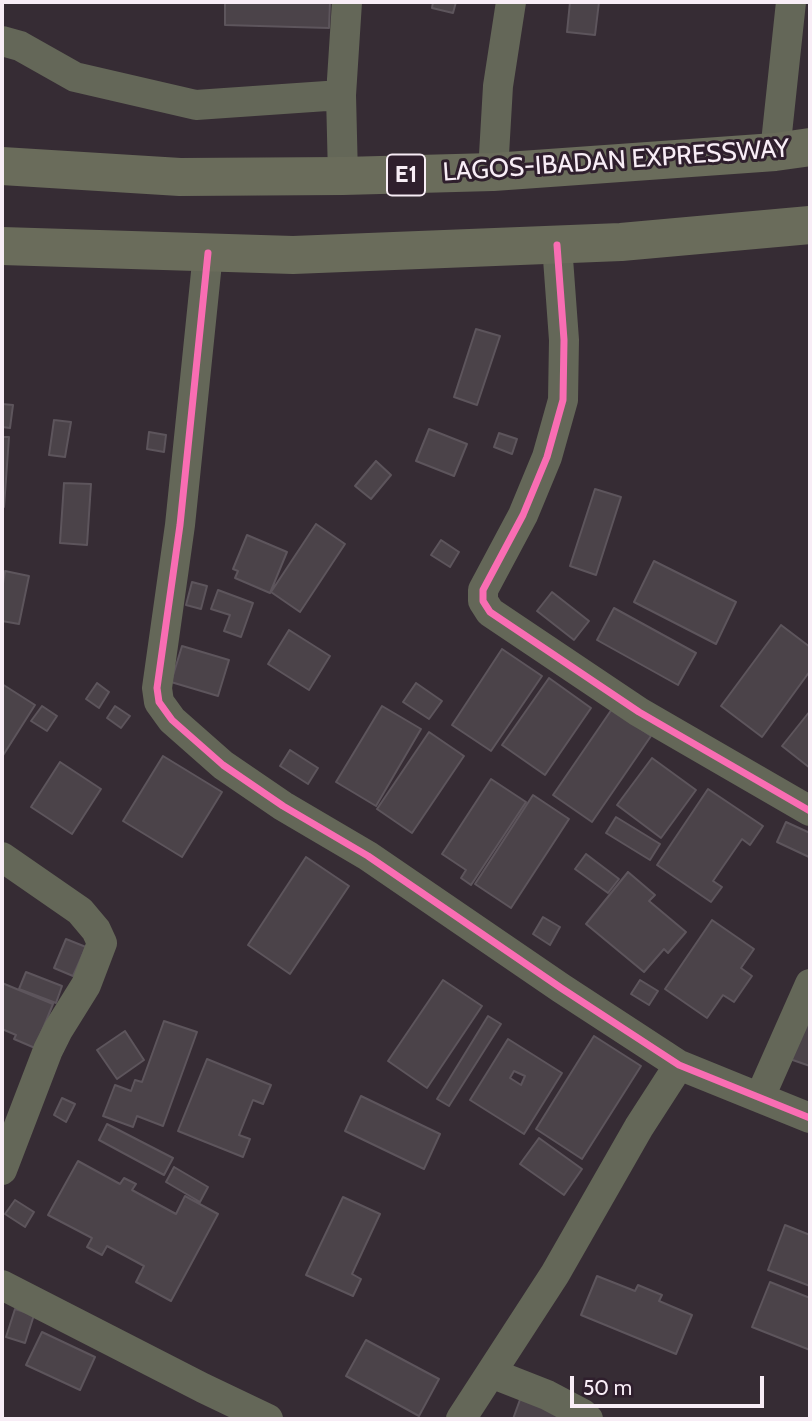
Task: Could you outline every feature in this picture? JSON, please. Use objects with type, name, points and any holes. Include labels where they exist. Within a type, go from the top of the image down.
[{"type":"highway","name":"LAGOS-IBADAN EXPRESSWAY","points":[[2,166],[180,177],[343,176],[493,172],[792,149]]},
{"type":"highway","points":[[2,246],[293,255],[621,242],[810,225]]},
{"type":"street","points":[[343,176],[341,95],[347,2]]},
{"type":"street","points":[[493,172],[498,86],[511,2]]},
{"type":"street","points":[[791,2],[792,149]]},
{"type":"street","points":[[2,41],[20,46],[75,77],[196,105],[341,95]]},
{"type":"street","points":[[557,245],[564,340],[563,400],[547,457],[523,514],[483,590],[483,601],[490,612],[639,712],[810,811]]},
{"type":"street","points":[[208,253],[180,525],[157,688],[159,702],[172,720],[233,772],[283,806],[368,856],[679,1065],[810,1118]]},
{"type":"street","points":[[2,857],[80,911],[96,930],[102,943],[86,985],[48,1050],[2,1170]]},
{"type":"street","points":[[760,1097],[810,984]]},
{"type":"street","points":[[461,1419],[555,1274],[639,1127],[679,1065]]},
{"type":"street","points":[[2,1285],[268,1419]]},
{"type":"street","points":[[491,1373],[547,1395],[588,1419]]},
{"type":"building","points":[[225,2],[330,2],[329,28],[225,25]]},
{"type":"building","points":[[433,2],[456,2],[453,13],[432,8]]},
{"type":"building","points":[[570,2],[599,2],[595,35],[567,32]]},
{"type":"building","points":[[476,329],[500,336],[477,405],[454,397]]},
{"type":"building","points":[[2,404],[13,405],[10,428],[2,427]]},
{"type":"building","points":[[54,420],[71,422],[65,457],[49,455]]},
{"type":"building","points":[[429,429],[467,444],[454,476],[416,461]]},
{"type":"building","points":[[149,432],[166,435],[164,452],[147,449]]},
{"type":"building","points":[[499,433],[517,439],[512,454],[494,447]]},
{"type":"building","points":[[2,437],[9,437],[4,507],[2,507]]},
{"type":"building","points":[[376,461],[391,475],[371,499],[355,486]]},
{"type":"building","points":[[64,483],[91,484],[87,545],[60,543]]},
{"type":"building","points":[[595,489],[621,497],[596,575],[570,566]]},
{"type":"building","points":[[316,524],[345,544],[300,612],[271,592]]},
{"type":"building","points":[[247,535],[287,552],[270,593],[235,578],[238,571],[233,569]]},
{"type":"building","points":[[441,540],[459,552],[450,567],[431,555]]},
{"type":"building","points":[[654,561],[736,602],[716,644],[634,602]]},
{"type":"building","points":[[5,571],[29,576],[19,624],[2,621]]},
{"type":"building","points":[[192,582],[207,586],[201,609],[186,605]]},
{"type":"building","points":[[218,590],[253,603],[241,637],[224,631],[230,615],[211,609]]},
{"type":"building","points":[[552,592],[589,621],[574,640],[537,611]]},
{"type":"building","points":[[614,608],[696,653],[678,685],[597,640]]},
{"type":"building","points":[[781,625],[810,647],[810,671],[762,737],[721,706]]},
{"type":"building","points":[[289,630],[330,656],[309,690],[268,664]]},
{"type":"building","points":[[182,646],[229,660],[218,696],[171,682]]},
{"type":"building","points":[[502,649],[542,676],[491,751],[452,725]]},
{"type":"building","points":[[549,678],[591,708],[545,775],[502,745]]},
{"type":"building","points":[[97,683],[109,692],[99,708],[86,699]]},
{"type":"building","points":[[416,683],[442,701],[429,719],[403,702]]},
{"type":"building","points":[[2,684],[35,705],[2,757]]},
{"type":"building","points":[[42,706],[57,716],[47,731],[31,721]]},
{"type":"building","points":[[115,706],[130,716],[121,728],[107,718]]},
{"type":"building","points":[[382,706],[421,729],[376,806],[336,782]]},
{"type":"building","points":[[612,709],[651,736],[592,822],[553,795]]},
{"type":"building","points":[[810,711],[810,768],[782,746]]},
{"type":"building","points":[[429,732],[464,756],[412,833],[377,809]]},
{"type":"building","points":[[290,750],[318,768],[308,784],[280,766]]},
{"type":"building","points":[[163,756],[222,792],[182,857],[123,821]]},
{"type":"building","points":[[652,758],[696,790],[661,838],[617,805]]},
{"type":"building","points":[[60,762],[101,789],[72,834],[31,807]]},
{"type":"building","points":[[491,779],[526,802],[471,885],[461,878],[466,870],[442,854]]},
{"type":"building","points":[[708,789],[763,826],[750,845],[742,839],[713,881],[722,887],[711,902],[657,865]]},
{"type":"building","points":[[533,795],[569,819],[511,908],[475,884]]},
{"type":"building","points":[[616,817],[660,844],[650,860],[606,833]]},
{"type":"building","points":[[786,822],[810,833],[809,857],[777,842]]},
{"type":"building","points":[[586,854],[619,879],[608,893],[575,869]]},
{"type":"building","points":[[306,857],[349,886],[290,974],[248,945]]},
{"type":"building","points":[[628,872],[655,895],[649,901],[686,932],[668,953],[664,949],[644,972],[586,924]]},
{"type":"building","points":[[543,917],[560,927],[550,945],[533,934]]},
{"type":"building","points":[[712,920],[754,949],[741,968],[752,976],[734,1002],[723,995],[707,1018],[665,989]]},
{"type":"building","points":[[66,939],[86,947],[73,976],[54,968]]},
{"type":"building","points":[[26,972],[62,986],[56,1003],[19,989]]},
{"type":"building","points":[[443,980],[482,1006],[427,1088],[388,1061]]},
{"type":"building","points":[[640,980],[658,991],[649,1005],[631,994]]},
{"type":"building","points":[[2,983],[53,1004],[35,1048],[14,1039],[16,1035],[2,1029]]},
{"type":"building","points":[[810,993],[810,1066],[784,1057]]},
{"type":"building","points":[[488,1016],[501,1024],[449,1106],[437,1099]]},
{"type":"building","points":[[164,1021],[197,1032],[163,1126],[137,1116],[133,1127],[103,1116],[115,1085],[131,1091],[135,1080],[142,1082]]},
{"type":"building","points":[[125,1031],[144,1060],[117,1079],[97,1050]]},
{"type":"building","points":[[594,1036],[641,1066],[582,1159],[536,1129]]},
{"type":"building","points":[[508,1039],[562,1073],[524,1134],[470,1100]],"holes":[[[514,1071],[525,1076],[521,1085],[510,1078]]]},
{"type":"building","points":[[207,1059],[271,1085],[263,1104],[253,1100],[239,1135],[250,1139],[243,1157],[178,1131]]},
{"type":"building","points":[[361,1096],[440,1134],[424,1169],[345,1131]]},
{"type":"building","points":[[62,1098],[75,1104],[66,1122],[54,1115]]},
{"type":"building","points":[[107,1124],[173,1158],[164,1175],[99,1140]]},
{"type":"building","points":[[539,1138],[582,1169],[564,1195],[520,1164]]},
{"type":"building","points":[[78,1161],[120,1184],[124,1178],[136,1184],[132,1190],[176,1214],[185,1196],[218,1214],[171,1301],[136,1282],[144,1266],[107,1246],[102,1255],[87,1247],[92,1238],[48,1215]]},
{"type":"building","points":[[174,1167],[208,1187],[200,1202],[166,1182]]},
{"type":"building","points":[[343,1197],[380,1214],[352,1274],[361,1279],[353,1296],[306,1275]]},
{"type":"building","points":[[15,1200],[34,1212],[25,1227],[5,1214]]},
{"type":"building","points":[[785,1225],[810,1235],[810,1286],[768,1270]]},
{"type":"building","points":[[597,1276],[635,1291],[638,1285],[662,1295],[659,1301],[692,1315],[676,1354],[581,1315]]},
{"type":"building","points":[[770,1282],[810,1298],[810,1350],[752,1327]]},
{"type":"building","points":[[15,1309],[34,1315],[25,1343],[6,1337]]},
{"type":"building","points":[[42,1332],[95,1357],[80,1390],[26,1365]]},
{"type":"building","points":[[366,1340],[439,1379],[419,1416],[346,1376]]},
{"type":"building","points":[[522,1394],[560,1407],[556,1419],[513,1419]]},
{"type":"cycle path","points":[[557,245],[564,340],[563,400],[547,457],[523,515],[483,590],[483,601],[490,612],[639,712],[810,811]]},
{"type":"cycle path","points":[[208,253],[180,525],[157,688],[159,702],[172,720],[223,765],[283,806],[368,856],[679,1065],[810,1118]]}]
